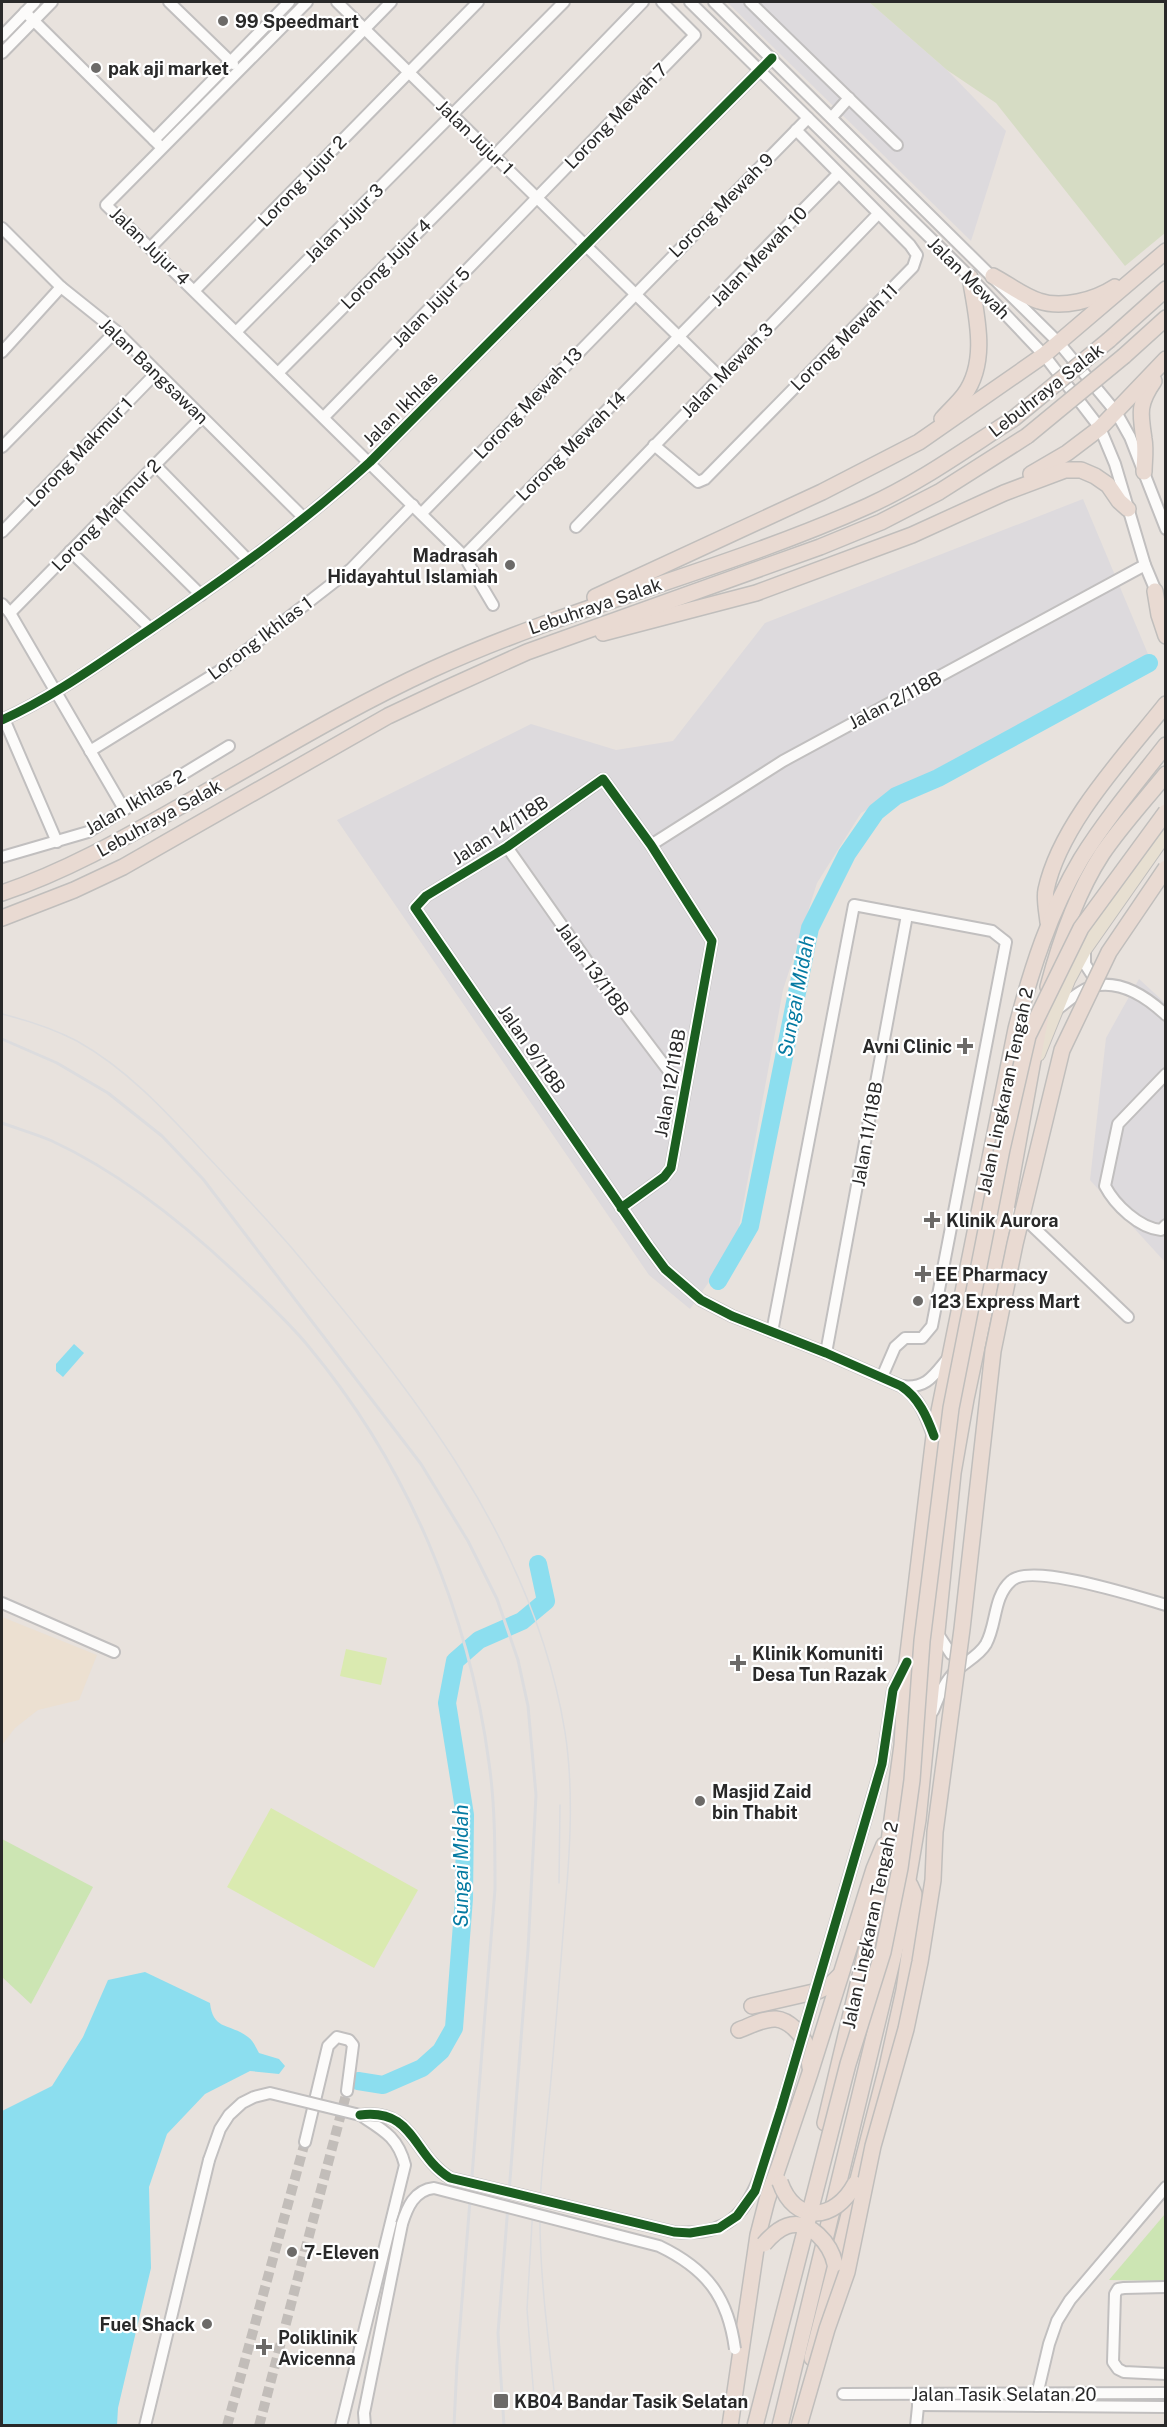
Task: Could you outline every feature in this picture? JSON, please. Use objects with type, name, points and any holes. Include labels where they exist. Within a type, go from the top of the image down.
[{"type":"highway","points":[[512,636],[811,497],[919,442],[1044,355],[1166,251]]},
{"type":"highway","points":[[993,276],[1039,301],[1069,304],[1106,293],[1141,271]]},
{"type":"highway","points":[[919,442],[965,394],[976,369],[979,338],[970,276]]},
{"type":"highway","name":"Lebuhraya Salak","points":[[2,893],[35,882],[111,845],[378,696],[512,636],[833,521],[872,504],[927,474],[1013,419],[1109,340],[1166,289]]},
{"type":"highway","name":"Lebuhraya Salak","points":[[2,918],[74,891],[123,867],[388,716],[527,652],[820,547],[880,522],[939,492],[1027,436],[1166,318]]},
{"type":"highway","points":[[1004,493],[1067,453],[1100,428],[1166,361]]},
{"type":"highway","points":[[1144,472],[1144,440],[1139,414],[1148,389],[1166,361]]},
{"type":"highway","points":[[527,652],[756,593],[912,535],[1004,493],[1065,470],[1081,470],[1095,476],[1108,485],[1128,509]]},
{"type":"highway","points":[[1155,591],[1159,615],[1166,636]]},
{"type":"highway","points":[[1048,925],[1045,892],[1066,839],[1093,797],[1166,704]]},
{"type":"highway","name":"Jalan Lingkaran Tengah 2","points":[[780,2426],[899,1933],[918,1820],[953,1473],[1048,985],[1064,933],[1096,850],[1166,745]]},
{"type":"highway","name":"Jalan Lingkaran Tengah 2","points":[[754,2426],[878,1903],[892,1826],[902,1745],[907,1662],[934,1437],[1016,1029],[1048,925],[1070,880],[1166,774]]},
{"type":"highway","points":[[754,2426],[848,2064],[883,1952],[900,1868],[912,1780],[922,1641],[951,1408],[1002,1149],[1028,1036],[1081,928],[1166,812]]},
{"type":"highway","points":[[797,2426],[847,2272],[873,2146],[906,2029],[920,1962],[933,1880],[935,1832],[962,1629],[993,1351],[1015,1244],[1062,1050],[1109,952],[1166,868]]},
{"type":"highway","points":[[729,2426],[760,2250],[758,2235],[767,2200],[810,2073],[873,1869],[892,1826]]},
{"type":"highway","points":[[797,2426],[800,2403],[887,2067],[904,1990],[915,1915],[914,1894],[908,1879]]},
{"type":"highway","points":[[752,2006],[818,1991],[829,1986],[839,1976]]},
{"type":"highway","points":[[739,2030],[764,2021],[775,2019],[785,2021],[808,2048],[810,2073]]},
{"type":"highway","points":[[783,2155],[780,2182],[784,2196],[794,2206],[817,2213],[832,2211],[842,2204],[855,2184]]},
{"type":"highway","points":[[760,2250],[774,2234],[788,2225],[805,2227],[823,2240],[833,2253],[835,2264]]},
{"type":"main road","points":[[1028,1082],[1054,1011],[1086,947],[1166,833]]},
{"type":"street","points":[[2,36],[35,2]]},
{"type":"street","points":[[2,53],[52,2]]},
{"type":"street","points":[[170,2],[239,70]]},
{"type":"street","points":[[25,12],[158,144],[230,61],[289,2]]},
{"type":"street","name":"Jalan Jujur 4","points":[[307,2],[239,70],[158,144],[106,205],[370,462]]},
{"type":"street","name":"Jalan Jujur 1","points":[[337,2],[721,378]]},
{"type":"street","points":[[151,247],[391,2]]},
{"type":"street","name":"Lorong Jujur 2","points":[[195,290],[478,2]]},
{"type":"street","name":"Jalan Jujur 3","points":[[237,331],[564,2]]},
{"type":"street","name":"Lorong Jujur 4","points":[[279,372],[643,2]]},
{"type":"street","name":"Lorong Mewah 7","points":[[537,198],[695,35],[662,2]]},
{"type":"street","name":"Jalan Mewah","points":[[690,2],[970,276],[1044,355],[1100,428],[1115,464],[1145,565],[1155,591],[1166,609]]},
{"type":"street","name":"Jalan Mewah","points":[[714,2],[1059,343],[1116,412],[1144,472],[1166,529]]},
{"type":"street","points":[[750,2],[897,145]]},
{"type":"street","name":"Jalan Ikhlas","points":[[3,720],[56,693],[201,595],[304,518],[370,462],[772,58]]},
{"type":"street","points":[[832,117],[849,98]]},
{"type":"street","name":"Lorong Mewah 9","points":[[635,293],[808,117]]},
{"type":"street","points":[[796,130],[878,214]]},
{"type":"street","name":"Jalan Mewah 10","points":[[680,338],[838,174]]},
{"type":"street","name":"Jalan Jujur 5","points":[[324,417],[537,198]]},
{"type":"street","name":"Lorong Mewah 11","points":[[654,445],[698,482],[705,479],[913,267],[917,255],[910,245],[878,214]]},
{"type":"street","name":"Jalan Mewah 3","points":[[576,527],[878,214]]},
{"type":"street","name":"Jalan Bangsawan","points":[[2,228],[62,287],[116,331],[304,518]]},
{"type":"street","points":[[2,352],[62,287]]},
{"type":"street","name":"Lorong Mewah 13","points":[[422,513],[635,293]]},
{"type":"street","points":[[2,447],[116,331]]},
{"type":"street","name":"Lorong Mewah 14","points":[[464,556],[680,338]]},
{"type":"street","name":"Lorong Makmur 1","points":[[2,532],[157,372]]},
{"type":"street","name":"Lorong Makmur 2","points":[[9,613],[202,417]]},
{"type":"street","points":[[370,462],[464,556],[493,605]]},
{"type":"street","points":[[155,465],[249,561]]},
{"type":"street","name":"Lorong Ikhlas 1","points":[[90,751],[221,670],[351,569],[413,504]]},
{"type":"street","points":[[113,508],[201,595]]},
{"type":"street","points":[[70,551],[151,629]]},
{"type":"street","name":"Jalan 2/118B","points":[[651,845],[793,755],[1145,565]]},
{"type":"street","points":[[2,604],[124,809]]},
{"type":"street","points":[[3,720],[57,842]]},
{"type":"street","name":"Jalan Ikhlas 2","points":[[2,857],[88,832],[230,746]]},
{"type":"street","name":"Jalan 14/118B","points":[[415,908],[426,896],[507,847],[603,779],[651,845]]},
{"type":"street","name":"Jalan 12/118B","points":[[621,1208],[664,1177],[671,1168],[712,941],[651,845]]},
{"type":"street","name":"Jalan 13/118B","points":[[507,847],[606,988],[674,1078],[686,1084]]},
{"type":"street","points":[[772,1332],[854,905],[992,932],[1006,942],[932,1326],[922,1338],[904,1338],[896,1347],[882,1377]]},
{"type":"street","name":"Jalan 9/118B","points":[[415,908],[621,1208],[659,1262],[677,1281],[701,1300],[901,1386]]},
{"type":"street","name":"Jalan 11/118B","points":[[826,1353],[907,915]]},
{"type":"street","points":[[1086,947],[1085,964],[1099,985]]},
{"type":"street","points":[[1054,1011],[1072,998],[1099,985],[1117,987],[1141,995],[1166,1015]]},
{"type":"street","points":[[1166,1074],[1118,1124],[1105,1186],[1111,1198],[1148,1229],[1161,1230],[1166,1225]]},
{"type":"street","points":[[1006,1209],[1026,1220],[1128,1317]]},
{"type":"street","points":[[901,1386],[922,1385],[933,1377],[951,1355]]},
{"type":"street","points":[[901,1386],[910,1392],[919,1404],[926,1415],[934,1437]]},
{"type":"street","points":[[929,1722],[945,1684],[986,1645],[992,1631],[999,1598],[1009,1582],[1020,1575],[1035,1574],[1105,1587],[1166,1605]]},
{"type":"street","points":[[2,1603],[114,1652]]},
{"type":"street","points":[[937,1631],[951,1654],[967,1662]]},
{"type":"street","points":[[360,2115],[375,2113],[392,2117],[415,2139],[431,2163],[450,2178],[674,2232],[705,2232],[729,2222],[748,2203],[755,2191],[882,1764],[893,1690],[907,1662]]},
{"type":"street","points":[[305,2142],[328,2046],[337,2037],[349,2040],[353,2045],[347,2091]]},
{"type":"street","points":[[145,2426],[209,2160],[220,2129],[229,2115],[242,2103],[270,2093],[360,2115],[390,2135],[401,2151],[405,2165],[341,2426]]},
{"type":"street","points":[[313,2104],[341,2112]]},
{"type":"street","points":[[1037,2401],[1049,2344],[1057,2321],[1070,2300],[1161,2197],[1166,2187]]},
{"type":"street","points":[[365,2426],[364,2412],[402,2224],[407,2209],[415,2197],[421,2192],[434,2188],[659,2246],[690,2263],[711,2283],[727,2310],[735,2349],[729,2426]]},
{"type":"street","points":[[378,2271],[402,2224]]},
{"type":"street","points":[[1166,2287],[1118,2289],[1115,2294],[1113,2362],[1118,2369],[1124,2372],[1166,2373]]},
{"type":"street","name":"Jalan Tasik Selatan 20","points":[[1037,2401],[1166,2393]]},
{"type":"street","name":"Jalan Tasik Selatan 20","points":[[843,2394],[919,2399],[1037,2401],[1166,2407]]},
{"type":"street","points":[[916,2426],[919,2399]]},
{"type":"shaded area","points":[[727,2],[869,2],[947,70],[1006,131],[971,241]]},
{"type":"shaded area","points":[[1083,499],[1148,654],[861,813],[817,883],[783,990],[736,1243],[690,1309],[649,1275],[337,820],[531,724],[616,750],[673,741],[765,623]]},
{"type":"shaded area","points":[[1139,979],[1165,1003],[1165,1262],[1090,1180],[1106,1038]]},
{"type":"shaded area","points":[[2,1617],[97,1655],[79,1700],[38,1710],[15,1728],[2,1745]]},
{"type":"green space","points":[[869,2],[1165,2],[1165,233],[1125,266],[996,103],[947,70]]},
{"type":"green space","points":[[346,1649],[387,1658],[381,1685],[340,1676]]},
{"type":"green space","points":[[271,1808],[418,1890],[374,1968],[227,1887]]},
{"type":"green space","points":[[2,1839],[93,1887],[31,2004],[2,1977]]},
{"type":"green space","points":[[1165,2214],[1165,2281],[1109,2280]]},
{"type":"water","points":[[74,1344],[84,1353],[63,1377],[56,1371],[56,1364]]},
{"type":"water","points":[[145,1972],[210,2003],[212,2012],[219,2022],[248,2037],[259,2053],[279,2059],[285,2066],[279,2074],[250,2071],[205,2094],[167,2134],[149,2187],[151,2268],[118,2408],[117,2425],[2,2425],[2,2111],[52,2086],[83,2037],[108,1980]]},
{"type":"waterway","name":"Sungai Midah","points":[[718,1281],[750,1226],[810,928],[847,854],[876,812],[896,796],[938,778],[1149,663]]},
{"type":"waterway","name":"Sungai Midah","points":[[358,2081],[383,2085],[422,2068],[441,2051],[454,2028],[464,1898],[465,1815],[447,1703],[455,1661],[479,1640],[522,1621],[546,1601],[538,1564]]},
{"type":"tunnel","points":[[259,2426],[347,2091]]},
{"type":"tunnel","points":[[227,2426],[305,2142]]},
{"type":"tram line","points":[[2,1014],[40,1025],[77,1041],[114,1065],[163,1110],[291,1247],[423,1413],[462,1472],[497,1532],[526,1595],[549,1662],[565,1732],[570,1776],[568,1865],[540,2206],[542,2275],[554,2390]]},
{"type":"tram line","points":[[559,1883],[560,1805]]},
{"type":"tram line","points":[[533,2206],[527,2309],[534,2398]]},
{"type":"railway","points":[[2,1039],[57,1063],[108,1093],[162,1136],[203,1179],[421,1464],[468,1541],[497,1599],[518,1660],[528,1706],[536,1795],[528,1950],[498,2333],[504,2426]]},
{"type":"railway","points":[[2,1123],[52,1141],[126,1183],[195,1236],[292,1328],[344,1393],[376,1440],[404,1490],[449,1596],[480,1706],[491,1778],[495,1857],[495,1889],[457,2363],[454,2426]]},
{"type":"cycle path","points":[[2,720],[22,711],[95,666],[235,571],[344,485],[370,462],[772,58]]},
{"type":"cycle path","points":[[621,1208],[664,1177],[671,1168],[712,941],[651,845],[603,779],[507,847],[426,896],[415,908],[648,1246],[665,1269],[701,1300],[732,1316],[901,1386],[918,1402],[934,1436]]},
{"type":"cycle path","points":[[360,2115],[378,2115],[392,2119],[403,2126],[437,2168],[450,2178],[674,2232],[690,2233],[719,2228],[737,2216],[755,2191],[781,2109],[882,1764],[893,1690],[907,1662]]},
{"type":"place","name":"99 Speedmart","points":[[223,21]]},
{"type":"place","name":"pak aji market","points":[[96,68]]},
{"type":"place","name":"Madrasah Hidayahtul Islamiah","points":[[510,565]]},
{"type":"place","name":"Avni Clinic","points":[[965,1046]]},
{"type":"place","name":"Klinik Aurora","points":[[932,1220]]},
{"type":"place","name":"EE Pharmacy","points":[[923,1274]]},
{"type":"place","name":"123 Express Mart","points":[[918,1301]]},
{"type":"place","name":"Klinik Komuniti Desa Tun Razak","points":[[738,1663]]},
{"type":"place","name":"Masjid Zaid bin Thabit","points":[[700,1801]]},
{"type":"place","name":"7-Eleven","points":[[292,2252]]},
{"type":"place","name":"Fuel Shack","points":[[207,2324]]},
{"type":"place","name":"Poliklinik Avicenna","points":[[264,2347]]},
{"type":"place","name":"KB04 Bandar Tasik Selatan","points":[[501,2401]]}]
